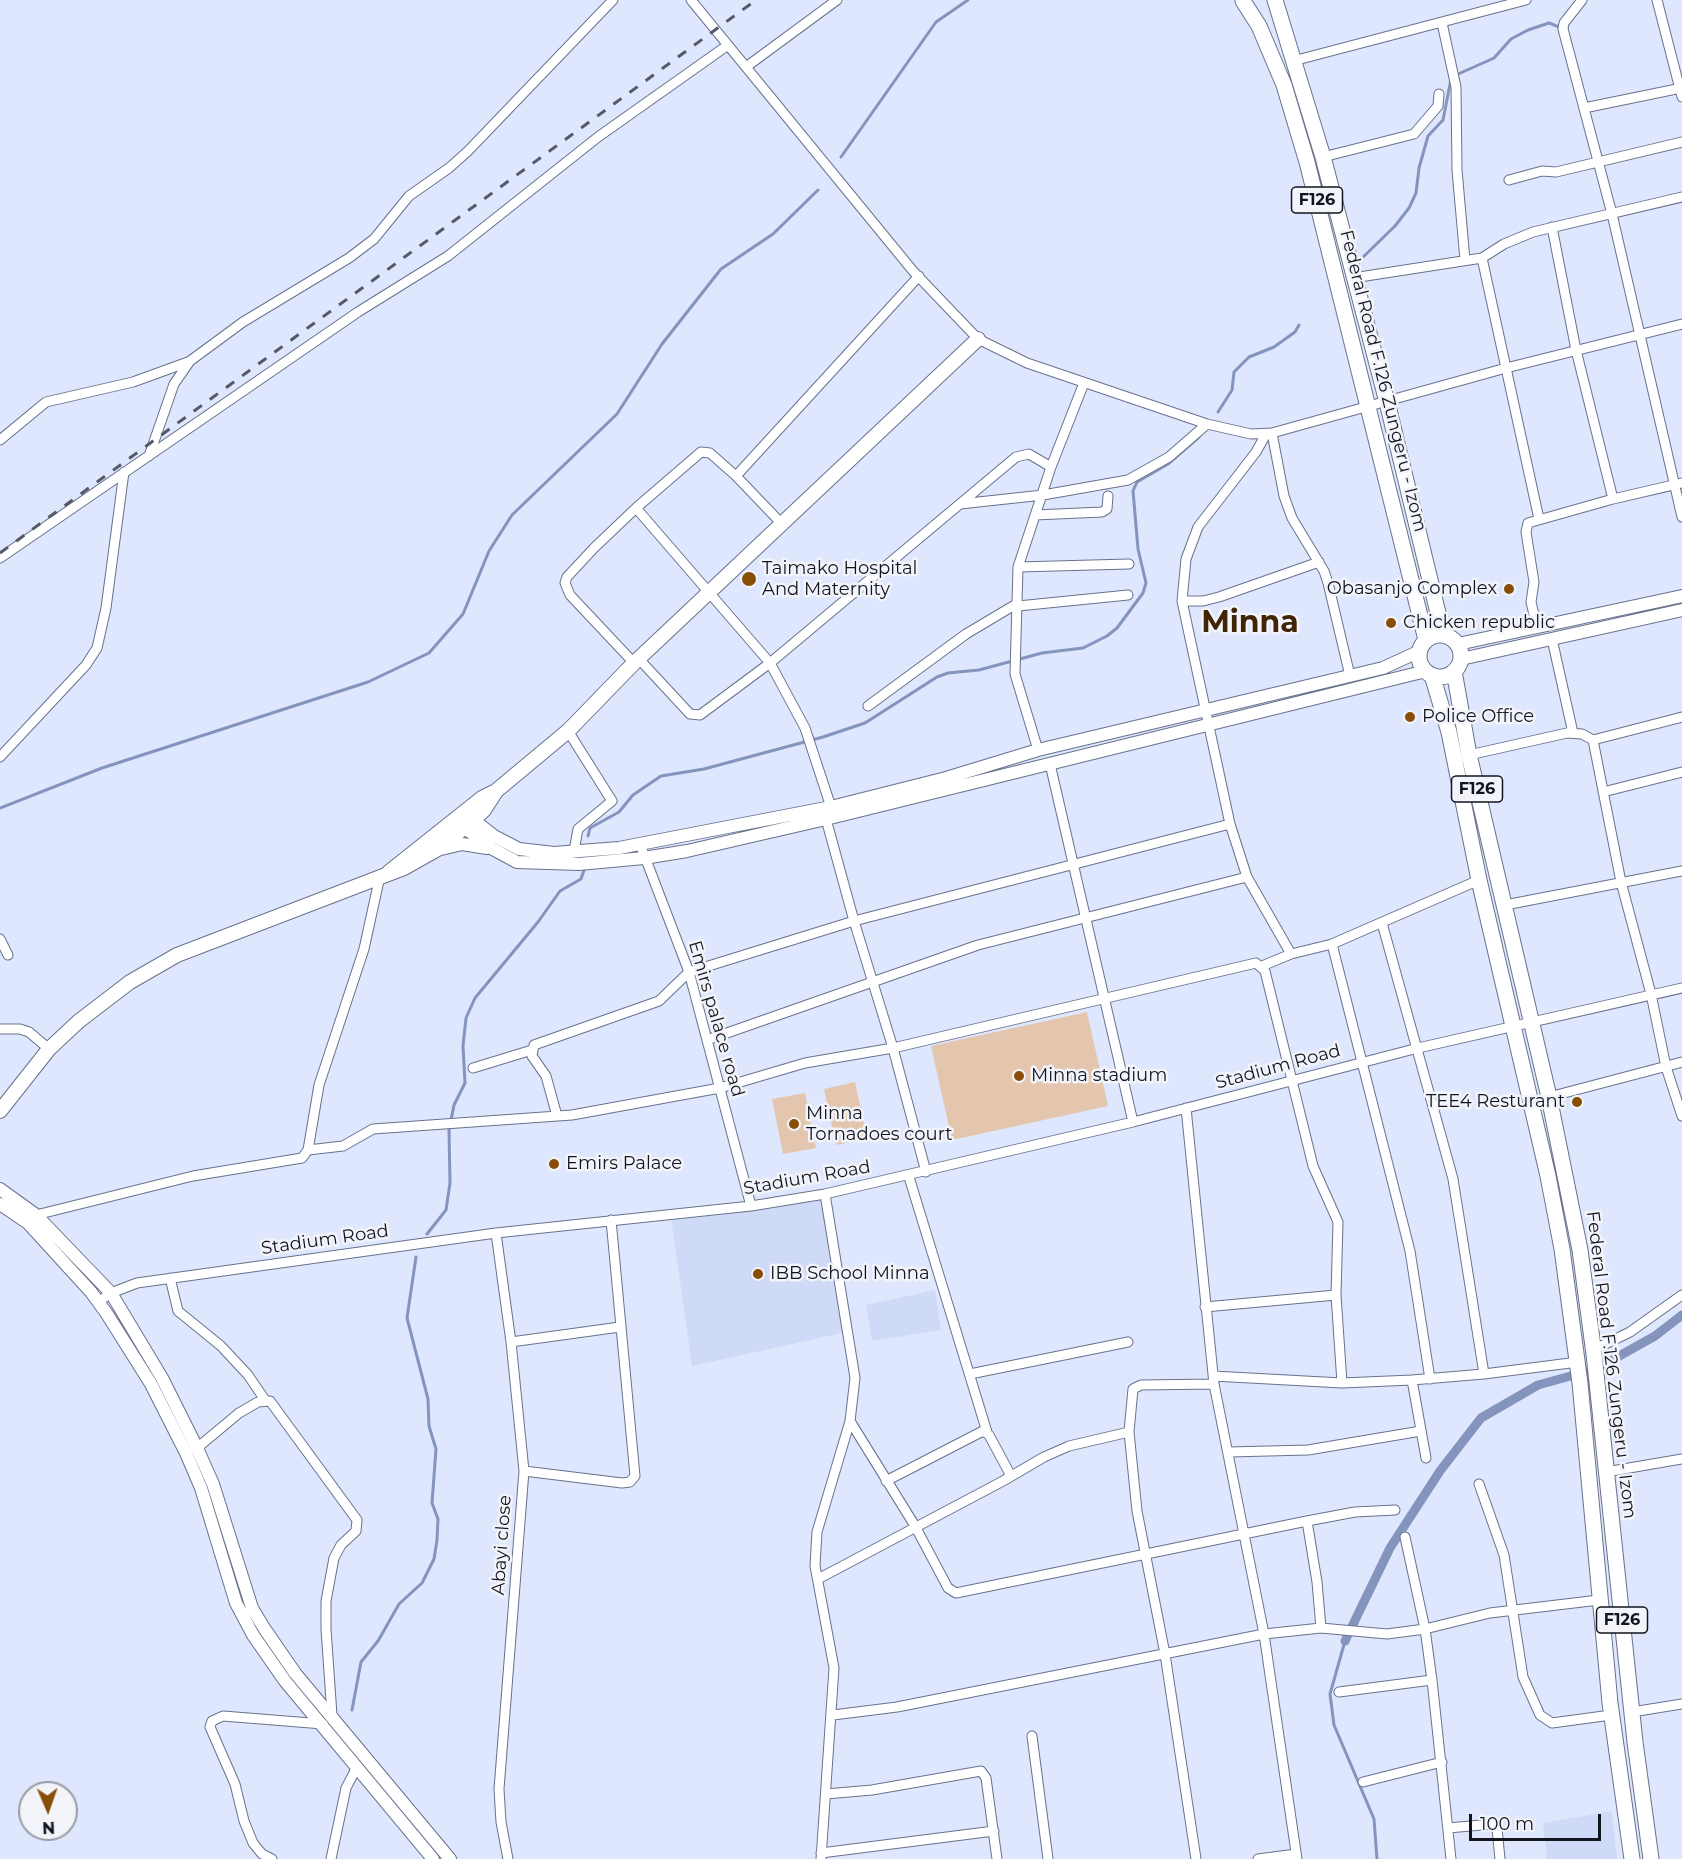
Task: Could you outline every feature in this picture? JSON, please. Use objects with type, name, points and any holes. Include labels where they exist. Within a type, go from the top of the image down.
[{"type":"main road","name":"F126","points":[[1243,0],[1261,0]]},
{"type":"main road","name":"Federal Road F.126 Zungeru - Izom","points":[[1243,0],[1259,26],[1284,85],[1307,162],[1369,408],[1423,645]]},
{"type":"main road","name":"Federal Road F.126 Zungeru - Izom","points":[[1275,0],[1323,157],[1387,402],[1437,613],[1455,653],[1469,755],[1549,1097],[1580,1250],[1594,1352],[1632,1712],[1651,1859]]},
{"type":"main road","points":[[0,1111],[49,1049],[79,1021],[130,982],[177,955],[404,868],[436,850],[496,791],[568,731],[636,661],[978,339]]},
{"type":"main road","points":[[1423,645],[1439,635],[1455,653],[1444,676],[1429,673]]},
{"type":"main road","name":"F126","points":[[1423,645],[1421,665],[1429,673]]},
{"type":"main road","name":"Federal Road F.126 Zungeru - Izom","points":[[1429,673],[1449,732],[1511,1027],[1548,1176],[1562,1249],[1580,1383],[1590,1510],[1611,1715],[1632,1859]]},
{"type":"main road","points":[[384,874],[464,820]]},
{"type":"main road","points":[[1590,1510],[1610,1508]]},
{"type":"street","points":[[0,440],[46,402],[143,379],[190,361],[243,322],[349,258],[374,239],[409,196],[455,162],[613,0]]},
{"type":"street","points":[[691,0],[919,276],[978,339],[1027,363],[1207,424],[1251,434],[1269,433],[1369,408],[1506,368],[1682,324]]},
{"type":"street","points":[[746,67],[837,0]]},
{"type":"street","points":[[1293,61],[1526,0]]},
{"type":"street","points":[[1582,0],[1563,26],[1678,484],[1682,517]]},
{"type":"street","points":[[1584,108],[1681,91],[1657,0]]},
{"type":"street","points":[[1442,23],[1456,80],[1457,170],[1465,260]]},
{"type":"street","points":[[0,558],[358,312],[448,256],[598,137],[728,45]]},
{"type":"street","points":[[1323,157],[1414,134],[1438,106],[1439,94]]},
{"type":"street","points":[[1509,180],[1542,171],[1556,172],[1682,142]]},
{"type":"street","points":[[1353,278],[1482,258],[1511,241],[1552,227],[1682,197]]},
{"type":"street","points":[[1552,227],[1576,350],[1613,499]]},
{"type":"street","points":[[1482,258],[1539,519]]},
{"type":"street","points":[[736,476],[919,276]]},
{"type":"street","points":[[148,456],[174,384],[190,361]]},
{"type":"street","points":[[1038,750],[1015,674],[1018,567],[1051,467],[1084,383]]},
{"type":"street","points":[[959,504],[1043,495],[1128,480],[1169,457],[1207,424]]},
{"type":"street","points":[[1269,433],[1284,496],[1297,527],[1319,562],[1328,583],[1350,676]]},
{"type":"street","points":[[1269,433],[1198,527],[1186,559],[1182,601],[1230,824],[1247,877],[1286,949],[1291,954]]},
{"type":"street","points":[[782,524],[736,476],[710,453],[701,452],[594,548],[567,577],[565,583],[570,595],[690,714],[696,716],[705,712],[770,663],[1016,457],[1029,454],[1051,467]]},
{"type":"street","points":[[0,757],[86,665],[97,648],[106,608],[124,472]]},
{"type":"street","points":[[1537,627],[1531,602],[1534,582],[1526,527],[1528,523],[1613,499],[1678,484]]},
{"type":"street","points":[[1035,515],[1102,512],[1107,509],[1108,496]]},
{"type":"street","points":[[636,508],[770,663],[805,728],[813,749],[854,921],[893,1048],[926,1172]]},
{"type":"street","points":[[1182,601],[1203,601],[1219,597],[1319,562]]},
{"type":"street","points":[[1018,567],[1129,564]]},
{"type":"street","points":[[868,706],[966,634],[1018,604],[1128,595]]},
{"type":"street","points":[[1455,653],[1537,627],[1682,596]]},
{"type":"street","points":[[1455,653],[1552,639],[1682,610]]},
{"type":"street","points":[[1552,639],[1573,733]]},
{"type":"street","points":[[464,820],[491,848],[511,860],[541,864],[579,864],[644,858],[687,851],[828,813],[1038,750],[1206,712],[1383,668],[1423,645]]},
{"type":"street","points":[[464,820],[519,849],[554,853],[640,844],[828,813],[1050,764],[1429,673]]},
{"type":"street","points":[[1469,755],[1573,733],[1593,740],[1682,717]]},
{"type":"street","points":[[568,731],[612,801],[578,829],[574,851]]},
{"type":"street","points":[[1593,740],[1621,882],[1651,994],[1666,1067],[1682,1116]]},
{"type":"street","points":[[1050,764],[1133,1122]]},
{"type":"street","points":[[1603,792],[1682,772]]},
{"type":"street","points":[[556,1116],[548,1082],[532,1056],[534,1045],[659,1001],[689,972],[854,921],[1230,824]]},
{"type":"street","points":[[436,850],[462,844],[491,848]]},
{"type":"street","name":"Emirs palace road","points":[[640,844],[689,972],[751,1206]]},
{"type":"street","points":[[1505,905],[1682,871]]},
{"type":"street","points":[[36,1215],[193,1176],[302,1158],[308,1150],[319,1085],[364,949],[384,874]]},
{"type":"street","points":[[707,1040],[872,980],[978,945],[1247,877]]},
{"type":"street","points":[[308,1150],[343,1146],[374,1129],[556,1116],[624,1107],[720,1088],[805,1063],[893,1048],[1249,963],[1262,966],[1291,954],[1332,944],[1479,880]]},
{"type":"street","points":[[1382,923],[1453,1179],[1484,1374]]},
{"type":"street","points":[[0,939],[8,955]]},
{"type":"street","points":[[1332,944],[1364,1062],[1384,1156],[1410,1251],[1430,1379]]},
{"type":"street","points":[[1262,966],[1313,1166],[1338,1222],[1336,1295],[1342,1383]]},
{"type":"street","name":"Stadium Road","points":[[98,1302],[111,1293],[137,1283],[170,1278],[496,1233],[751,1206],[825,1194],[909,1177],[1133,1122],[1418,1048],[1682,988]]},
{"type":"street","points":[[0,1029],[20,1029],[29,1032],[49,1049]]},
{"type":"street","points":[[473,1068],[532,1050]]},
{"type":"street","points":[[1549,1097],[1682,1062]]},
{"type":"street","points":[[1186,1108],[1204,1306],[1214,1380],[1264,1634],[1297,1856],[1258,1859]]},
{"type":"street","points":[[909,1177],[987,1432],[1011,1476]]},
{"type":"street","points":[[0,1182],[2,1196],[98,1302],[151,1384],[201,1488],[241,1613],[285,1681],[327,1720],[450,1859]]},
{"type":"street","points":[[825,1194],[854,1367],[854,1400],[818,1532],[815,1566],[832,1648],[832,1715],[821,1856],[994,1831]]},
{"type":"street","points":[[2,1196],[36,1215],[111,1293],[162,1378],[197,1448],[213,1484],[252,1608],[357,1767],[433,1859]]},
{"type":"street","points":[[524,1471],[622,1483],[630,1482],[635,1476],[611,1220]]},
{"type":"street","name":"Abayi close","points":[[496,1233],[511,1342],[524,1471],[500,1789],[501,1822],[508,1859]]},
{"type":"street","points":[[170,1278],[178,1311],[221,1346],[248,1375],[265,1400],[273,1404],[357,1520],[356,1531],[341,1545],[334,1558],[327,1601],[327,1720]]},
{"type":"street","points":[[1204,1306],[1336,1295]]},
{"type":"street","points":[[1594,1352],[1630,1332],[1682,1295]]},
{"type":"street","points":[[511,1342],[620,1327]]},
{"type":"street","points":[[970,1374],[1128,1342]]},
{"type":"street","points":[[1196,1859],[1165,1654],[1145,1556],[1131,1470],[1129,1432],[1133,1389],[1141,1385],[1214,1380],[1342,1383],[1430,1379],[1578,1364]]},
{"type":"street","points":[[1412,1380],[1426,1458]]},
{"type":"street","points":[[197,1448],[239,1413],[265,1400]]},
{"type":"street","points":[[850,1421],[915,1526],[948,1588],[956,1593],[1307,1521],[1395,1510]]},
{"type":"street","points":[[1229,1452],[1308,1450],[1421,1431]]},
{"type":"street","points":[[886,1481],[977,1432],[987,1432]]},
{"type":"street","points":[[818,1579],[1044,1457],[1069,1446],[1129,1432]]},
{"type":"street","points":[[1606,1472],[1682,1459]]},
{"type":"street","points":[[1479,1484],[1501,1541],[1523,1677],[1545,1721],[1552,1723],[1611,1715]]},
{"type":"street","points":[[1307,1521],[1317,1582],[1321,1628]]},
{"type":"street","points":[[1405,1537],[1425,1629],[1442,1762],[1451,1859]]},
{"type":"street","points":[[832,1715],[897,1707],[1264,1634],[1321,1628],[1381,1634],[1425,1629],[1512,1610],[1599,1600]]},
{"type":"street","points":[[1339,1692],[1432,1680]]},
{"type":"street","points":[[1632,1712],[1682,1704]]},
{"type":"street","points":[[272,1859],[262,1854],[253,1843],[244,1821],[232,1774],[210,1727],[212,1721],[223,1716],[310,1725],[327,1720]]},
{"type":"street","points":[[1032,1736],[1048,1859]]},
{"type":"street","points":[[1363,1782],[1442,1762]]},
{"type":"street","points":[[331,1859],[346,1788],[357,1767]]},
{"type":"street","points":[[826,1794],[872,1790],[981,1771],[986,1778],[997,1859]]},
{"type":"street","points":[[1448,1828],[1493,1824],[1497,1829],[1500,1859]]},
{"type":"shaded area","name":"Minna stadium","points":[[1087,1012],[1108,1106],[952,1140],[931,1046]]},
{"type":"shaded area","name":"Minna Tornadoes court","points":[[855,1082],[867,1138],[836,1145],[824,1089]]},
{"type":"shaded area","name":"Minna Tornadoes court","points":[[805,1093],[816,1148],[783,1154],[772,1099]]},
{"type":"shaded area","name":"IBB School Minna","points":[[823,1198],[847,1332],[692,1366],[671,1217]]},
{"type":"shaded area","points":[[935,1290],[941,1330],[872,1341],[866,1305]]},
{"type":"shaded area","points":[[1612,1811],[1617,1859],[1547,1859],[1543,1823]]},
{"type":"waterway","points":[[841,157],[936,22],[968,0]]},
{"type":"waterway","points":[[1456,75],[1494,58],[1511,39],[1528,30],[1549,23],[1559,27]]},
{"type":"waterway","points":[[1360,260],[1395,226],[1409,208],[1416,193],[1419,168],[1428,136],[1443,120],[1451,79]]},
{"type":"waterway","points":[[0,808],[102,768],[368,682],[429,653],[463,614],[489,551],[512,515],[617,414],[662,344],[721,269],[773,234],[818,190]]},
{"type":"waterway","points":[[1218,412],[1232,390],[1234,372],[1249,357],[1274,347],[1295,332],[1299,325]]},
{"type":"waterway","points":[[588,836],[590,828],[619,812],[633,795],[661,776],[704,769],[823,737],[865,723],[937,677],[948,673],[979,670],[1042,653],[1083,648],[1107,636],[1117,628],[1143,593],[1146,583],[1138,549],[1133,491],[1137,482],[1168,464],[1199,437]]},
{"type":"waterway","points":[[427,1234],[446,1210],[450,1183],[449,1130],[454,1105],[465,1083],[463,1046],[466,1018],[475,998],[538,922],[560,891],[581,879],[584,870]]},
{"type":"waterway","points":[[352,1710],[361,1662],[378,1641],[399,1604],[422,1583],[434,1559],[437,1540],[438,1519],[432,1503],[436,1449],[429,1426],[428,1399],[407,1318],[416,1257]]},
{"type":"waterway","points":[[1345,1641],[1390,1548],[1440,1471],[1481,1418],[1538,1385],[1596,1369],[1655,1336],[1682,1315]]},
{"type":"waterway","points":[[1345,1641],[1330,1694],[1334,1725],[1374,1819],[1377,1859]]},
{"type":"railway","points":[[0,553],[756,0]]},
{"type":"place","name":"Taimako Hospital And Maternity","points":[[749,579]]},
{"type":"place","name":"Obasanjo Complex","points":[[1509,589]]},
{"type":"place","name":"Chicken republic","points":[[1391,623]]},
{"type":"place","name":"Police Office","points":[[1410,717]]},
{"type":"place","name":"Minna stadium","points":[[1019,1076]]},
{"type":"place","name":"TEE4 Resturant","points":[[1577,1102]]},
{"type":"place","name":"Minna Tornadoes court","points":[[794,1124]]},
{"type":"place","name":"Emirs Palace","points":[[554,1164]]},
{"type":"place","name":"IBB School Minna","points":[[758,1274]]},
{"type":"district","name":"Minna","points":[[1250,623]]}]
